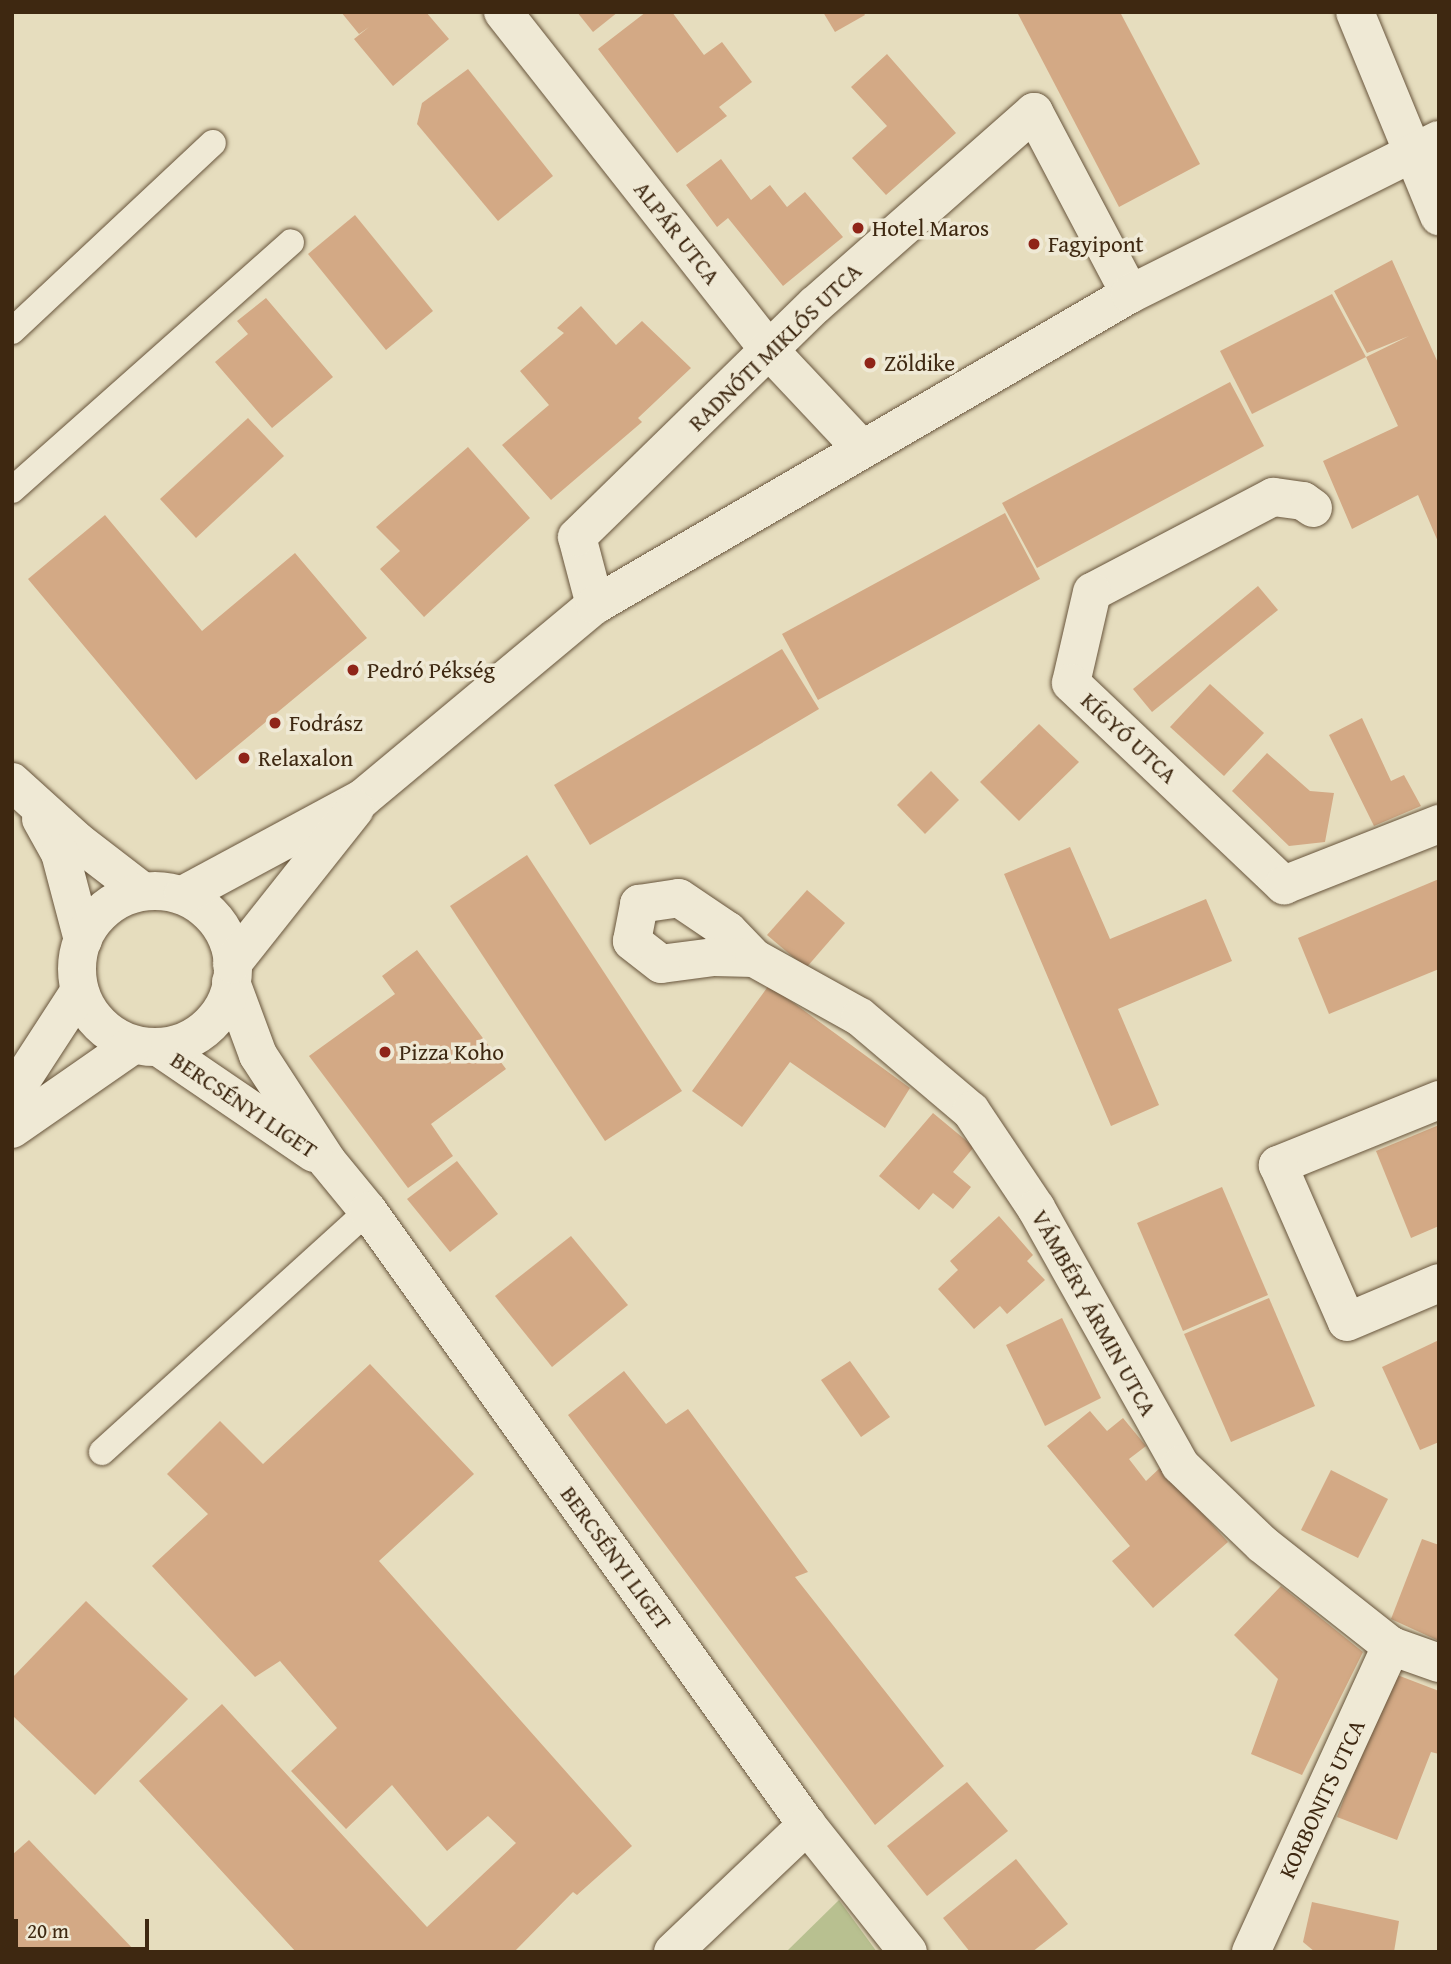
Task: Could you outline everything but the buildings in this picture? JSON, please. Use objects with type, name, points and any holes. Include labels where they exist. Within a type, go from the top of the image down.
[{"type":"street","name":"ALPÁR UTCA","points":[[503,12],[770,351],[860,447]]},
{"type":"street","points":[[1355,12],[1425,148],[1439,216]]},
{"type":"street","name":"RADNÓTI MIKLÓS UTCA","points":[[595,605],[577,537],[815,305],[1034,112],[1130,294]]},
{"type":"street","points":[[183,895],[363,798],[595,605],[860,447],[1130,294],[1425,148]]},
{"type":"street","name":"KÍGYÓ UTCA","points":[[1313,508],[1303,501],[1273,498],[1092,592],[1071,683],[1284,885],[1439,824]]},
{"type":"street","points":[[22,792],[142,891],[183,895],[205,909],[222,929],[232,973]]},
{"type":"street","points":[[22,792],[60,853],[83,940]]},
{"type":"street","points":[[12,1129],[147,1047],[188,1041],[209,1026],[232,973],[363,798]]},
{"type":"street","points":[[142,891],[100,914],[83,940],[77,966],[79,992],[109,1033],[147,1047]]},
{"type":"street","name":"VÁMBÉRY ÁRMIN UTCA","points":[[754,958],[860,1017],[971,1111],[1036,1208],[1180,1465],[1262,1544],[1391,1646],[1439,1663]]},
{"type":"street","name":"BERCSÉNYI LIGET","points":[[232,973],[258,1055],[327,1161],[368,1211],[807,1825],[908,1952]]},
{"type":"street","points":[[12,1095],[79,992]]},
{"type":"street","name":"BERCSÉNYI LIGET","points":[[147,1047],[327,1161]]},
{"type":"street","points":[[1439,1100],[1278,1165],[1347,1322],[1439,1283]]},
{"type":"street","name":"KORBONITS UTCA","points":[[1251,1952],[1391,1646]]},
{"type":"street","points":[[673,1952],[807,1825]]},
{"type":"lane","points":[[12,331],[213,143]]},
{"type":"lane","points":[[12,490],[291,242]]},
{"type":"lane","points":[[102,1452],[368,1211]]},
{"type":"green space","points":[[839,1900],[877,1952],[786,1952]]},
{"type":"place","name":"Hotel Maros","points":[[858,228]]},
{"type":"place","name":"Fagyipont","points":[[1034,244]]},
{"type":"place","name":"Zöldike","points":[[870,363]]},
{"type":"place","name":"Pedró Pékség","points":[[353,670]]},
{"type":"place","name":"Fodrász","points":[[275,723]]},
{"type":"place","name":"Relaxalon","points":[[244,758]]},
{"type":"place","name":"Pizza Koho","points":[[385,1052]]}]
